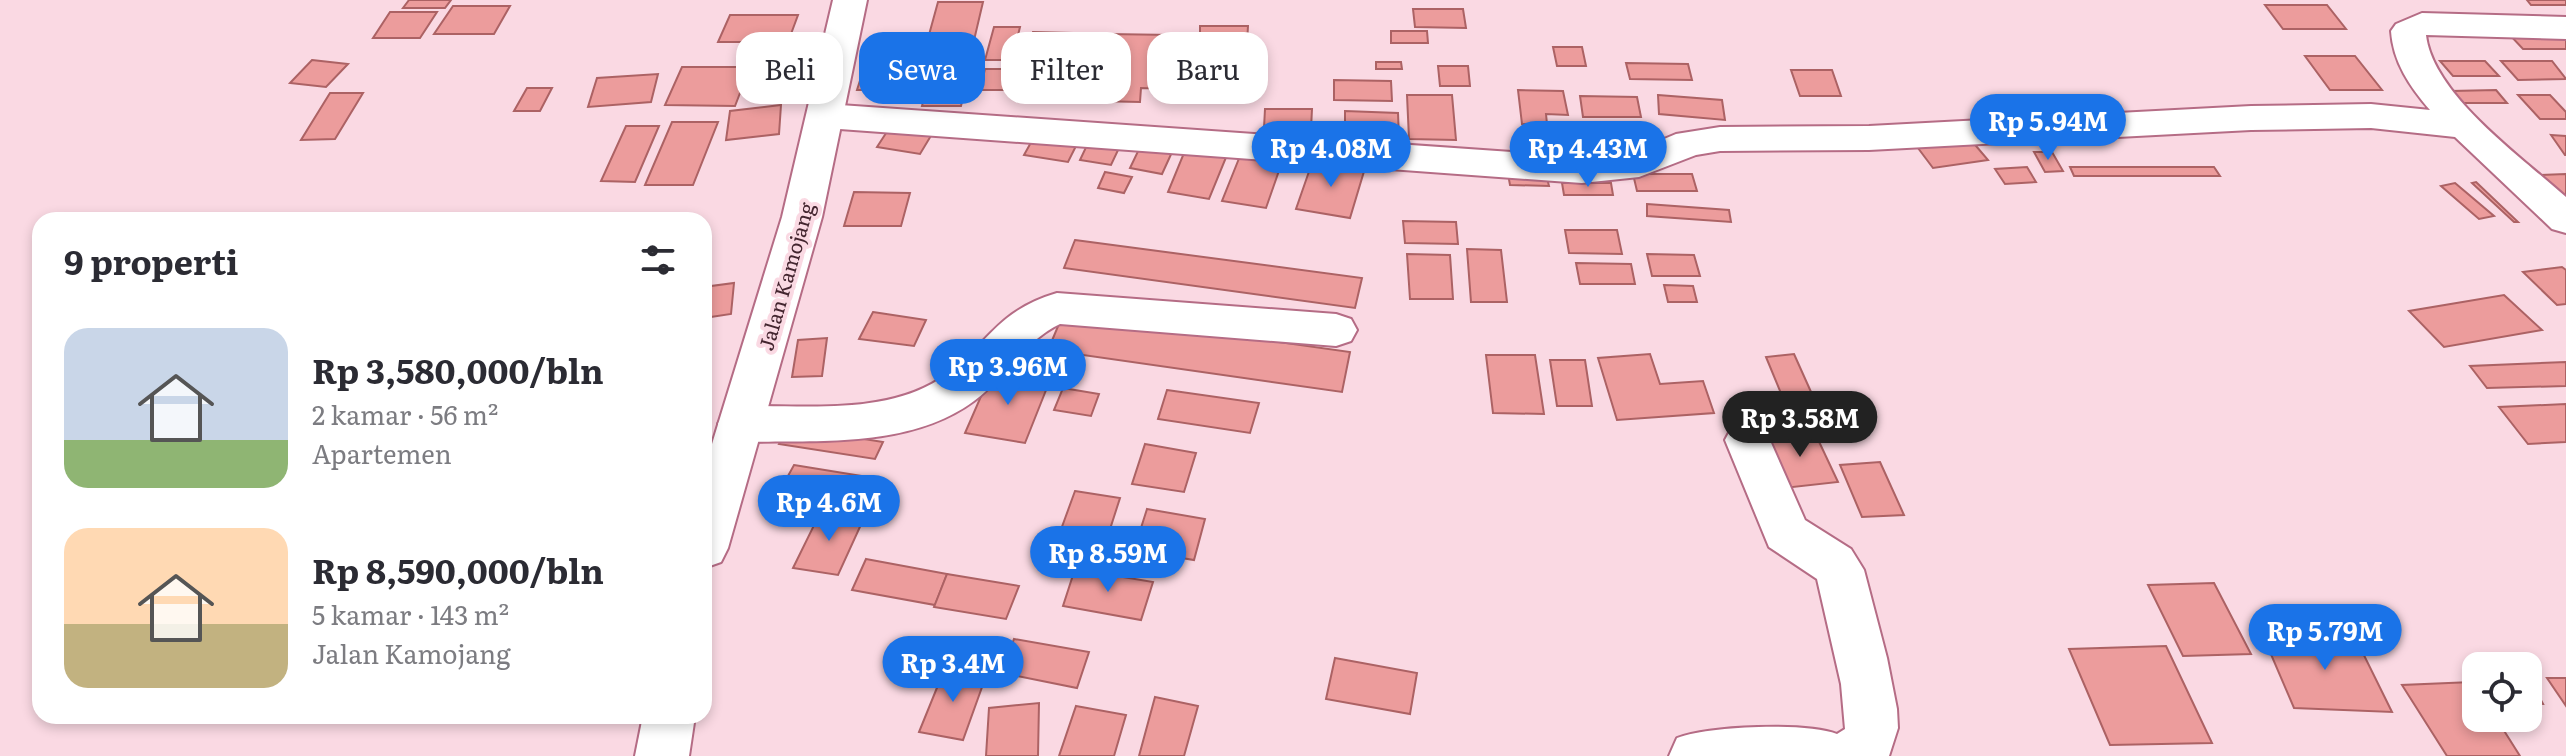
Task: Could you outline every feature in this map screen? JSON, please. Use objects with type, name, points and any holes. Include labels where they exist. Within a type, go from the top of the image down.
[{"type":"street","name":"Jalan Kamojang","points":[[712,521],[798,231],[850,0]]},
{"type":"street","points":[[2566,28],[2422,23],[2408,31],[2411,55],[2428,84],[2467,126],[2566,219]]},
{"type":"street","points":[[826,116],[1582,170],[1639,164],[1689,143],[1720,139],[1869,138],[2266,117],[2371,116],[2467,126]]},
{"type":"street","points":[[741,424],[894,417],[933,406],[959,388],[1036,314],[1057,308],[1336,330]]},
{"type":"street","points":[[1748,440],[1786,533],[1830,557],[1839,570],[1871,703],[1873,727],[1870,739],[1850,756]]},
{"type":"street","points":[[662,756],[668,724]]},
{"type":"street","points":[[1696,756],[1770,753],[1828,756]]},
{"type":"building","points":[[409,0],[451,0],[445,8],[403,8]]},
{"type":"building","points":[[2527,0],[2566,0],[2566,5],[2531,5]]},
{"type":"building","points":[[938,2],[983,2],[976,32],[930,32]]},
{"type":"building","points":[[2265,5],[2327,5],[2346,29],[2283,29]]},
{"type":"building","points":[[453,6],[510,6],[494,34],[434,34]]},
{"type":"building","points":[[1413,9],[1463,9],[1466,28],[1415,27]]},
{"type":"building","points":[[390,12],[437,12],[420,38],[373,38]]},
{"type":"building","points":[[730,15],[798,15],[792,32],[736,32],[736,42],[718,42]]},
{"type":"building","points":[[1200,26],[1248,26],[1248,32],[1200,32]]},
{"type":"building","points":[[994,27],[1020,27],[1019,32],[1001,32],[1001,60],[985,60]]},
{"type":"building","points":[[1391,31],[1427,31],[1428,43],[1391,43]]},
{"type":"building","points":[[2508,33],[2566,33],[2566,49],[2523,49]]},
{"type":"building","points":[[1131,34],[1147,35],[1147,88],[1141,88],[1140,102],[1131,102]]},
{"type":"building","points":[[1553,47],[1582,47],[1586,66],[1557,66]]},
{"type":"building","points":[[2305,56],[2355,56],[2382,90],[2330,90]]},
{"type":"building","points":[[312,60],[348,64],[326,87],[290,83]]},
{"type":"building","points":[[2440,61],[2485,61],[2499,76],[2453,76]]},
{"type":"building","points":[[2501,61],[2552,61],[2566,79],[2518,80]]},
{"type":"building","points":[[1376,62],[1401,62],[1402,69],[1376,69]]},
{"type":"building","points":[[1626,63],[1688,64],[1692,80],[1630,79]]},
{"type":"building","points":[[1438,66],[1468,66],[1470,86],[1440,86]]},
{"type":"building","points":[[682,67],[736,67],[735,106],[665,105]]},
{"type":"building","points":[[985,69],[1001,69],[1001,90],[985,90]]},
{"type":"building","points":[[1791,70],[1832,70],[1841,96],[1800,96]]},
{"type":"building","points":[[658,74],[651,102],[588,107],[597,78]]},
{"type":"building","points":[[1334,80],[1391,81],[1392,101],[1334,100]]},
{"type":"building","points":[[527,88],[552,88],[540,111],[514,111]]},
{"type":"building","points":[[1518,90],[1563,91],[1568,115],[1546,114],[1547,124],[1522,124]]},
{"type":"building","points":[[2496,90],[2507,103],[2462,103],[2452,91]]},
{"type":"building","points":[[330,93],[363,93],[335,139],[301,140]]},
{"type":"building","points":[[1407,95],[1452,95],[1456,140],[1409,139]]},
{"type":"building","points":[[1658,95],[1722,100],[1725,120],[1659,114]]},
{"type":"building","points":[[2518,95],[2550,95],[2566,112],[2566,119],[2540,119]]},
{"type":"building","points":[[1580,96],[1637,97],[1641,117],[1583,117]]},
{"type":"building","points":[[923,104],[961,104],[961,106]]},
{"type":"building","points":[[781,105],[779,134],[726,140],[730,111]]},
{"type":"building","points":[[1265,109],[1312,109],[1311,129],[1264,128]]},
{"type":"building","points":[[1345,111],[1398,113],[1399,139],[1345,138]]},
{"type":"building","points":[[672,122],[718,122],[693,185],[645,185]]},
{"type":"building","points":[[626,126],[659,126],[635,182],[601,181]]},
{"type":"building","points":[[890,127],[932,134],[920,154],[877,147]]},
{"type":"building","points":[[1539,132],[1566,133],[1569,152],[1541,152]]},
{"type":"building","points":[[2551,135],[2566,136],[2566,155],[2565,155]]},
{"type":"building","points":[[1034,137],[1077,144],[1068,162],[1024,155]]},
{"type":"building","points":[[1971,140],[1988,160],[1933,168],[1918,148]]},
{"type":"building","points":[[1088,143],[1119,148],[1111,165],[1080,160]]},
{"type":"building","points":[[1141,145],[1173,150],[1162,174],[1130,168]]},
{"type":"building","points":[[1186,148],[1227,155],[1209,199],[1168,192]]},
{"type":"building","points":[[2034,152],[2052,152],[2063,171],[2045,172]]},
{"type":"building","points":[[1240,156],[1282,162],[1266,208],[1222,201]]},
{"type":"building","points":[[1313,160],[1365,168],[1350,218],[1296,209]]},
{"type":"building","points":[[2027,167],[2036,182],[2005,184],[1995,169]]},
{"type":"building","points":[[2070,167],[2214,167],[2220,176],[2074,176]]},
{"type":"building","points":[[1105,172],[1132,177],[1124,193],[1098,188]]},
{"type":"building","points":[[1508,174],[1546,174],[1549,186],[1510,185]]},
{"type":"building","points":[[1633,174],[1692,174],[1697,191],[1637,191]]},
{"type":"building","points":[[2566,174],[2566,203],[2537,175]]},
{"type":"building","points":[[2476,182],[2518,222],[2514,222],[2472,183]]},
{"type":"building","points":[[1562,183],[1611,183],[1613,195],[1564,195]]},
{"type":"building","points":[[2455,183],[2494,216],[2479,219],[2441,186]]},
{"type":"building","points":[[854,192],[910,193],[901,226],[844,226]]},
{"type":"building","points":[[1647,204],[1729,210],[1731,222],[1647,216]]},
{"type":"building","points":[[1403,221],[1456,222],[1458,244],[1405,243]]},
{"type":"building","points":[[1565,230],[1617,230],[1622,254],[1569,253]]},
{"type":"building","points":[[1075,240],[1362,278],[1355,308],[1064,268]]},
{"type":"building","points":[[1467,249],[1501,250],[1507,302],[1471,302]]},
{"type":"building","points":[[1407,254],[1450,255],[1453,299],[1410,299]]},
{"type":"building","points":[[1647,254],[1694,255],[1700,276],[1652,276]]},
{"type":"building","points":[[1576,263],[1631,264],[1635,284],[1580,284]]},
{"type":"building","points":[[2562,267],[2566,270],[2566,304],[2557,305],[2523,272]]},
{"type":"building","points":[[734,283],[731,314],[712,317],[712,286]]},
{"type":"building","points":[[1664,285],[1693,286],[1697,302],[1668,302]]},
{"type":"building","points":[[2504,295],[2542,330],[2444,347],[2409,311]]},
{"type":"building","points":[[873,312],[926,320],[914,346],[859,339]]},
{"type":"building","points":[[1064,312],[1350,352],[1342,392],[1048,350]]},
{"type":"building","points":[[827,338],[822,376],[792,377],[798,340]]},
{"type":"building","points":[[1650,354],[1660,384],[1703,381],[1714,413],[1617,420],[1598,358]]},
{"type":"building","points":[[1794,354],[1820,412],[1790,415],[1766,357]]},
{"type":"building","points":[[1486,355],[1535,355],[1544,414],[1493,413]]},
{"type":"building","points":[[1550,360],[1585,360],[1592,406],[1557,406]]},
{"type":"building","points":[[2566,362],[2566,386],[2487,388],[2470,366]]},
{"type":"building","points":[[992,371],[1050,380],[1025,443],[965,433]]},
{"type":"building","points":[[1063,388],[1099,394],[1091,416],[1054,410]]},
{"type":"building","points":[[1167,390],[1259,403],[1250,433],[1158,419]]},
{"type":"building","points":[[2566,404],[2566,442],[2528,444],[2499,407]]},
{"type":"building","points":[[789,427],[883,442],[875,459],[779,444]]},
{"type":"building","points":[[1814,431],[1838,482],[1784,488],[1762,436]]},
{"type":"building","points":[[1145,444],[1196,453],[1184,492],[1132,484]]},
{"type":"building","points":[[1880,462],[1904,515],[1862,517],[1840,465]]},
{"type":"building","points":[[794,465],[868,477],[858,498],[783,485]]},
{"type":"building","points":[[1075,491],[1120,498],[1102,554],[1055,546]]},
{"type":"building","points":[[1147,509],[1205,519],[1194,560],[1134,550]]},
{"type":"building","points":[[821,511],[864,518],[838,575],[793,568]]},
{"type":"building","points":[[866,559],[947,574],[935,605],[852,590]]},
{"type":"building","points":[[1075,569],[1153,582],[1141,620],[1063,606]]},
{"type":"building","points":[[947,574],[1019,586],[1006,619],[934,607]]},
{"type":"building","points":[[2214,583],[2251,654],[2183,656],[2148,585]]},
{"type":"building","points":[[2261,631],[2354,635],[2392,712],[2294,708]]},
{"type":"building","points":[[1014,639],[1089,652],[1077,688],[1002,673]]},
{"type":"building","points":[[2166,646],[2212,743],[2110,745],[2069,649]]},
{"type":"building","points":[[1335,658],[1417,673],[1410,714],[1326,699]]},
{"type":"building","points":[[945,668],[986,676],[963,740],[919,732]]},
{"type":"building","points":[[2547,678],[2566,678],[2566,706]]},
{"type":"building","points":[[2462,682],[2462,732],[2505,732],[2520,756],[2447,756],[2402,685]]},
{"type":"building","points":[[1155,697],[1198,706],[1184,756],[1139,756]]},
{"type":"building","points":[[1039,703],[1038,756],[986,756],[989,708]]},
{"type":"building","points":[[1076,706],[1126,715],[1114,756],[1059,756]]}]
